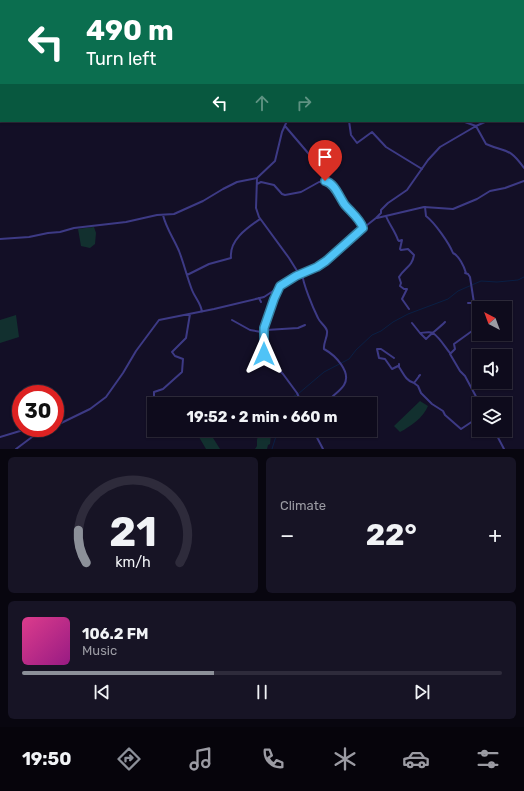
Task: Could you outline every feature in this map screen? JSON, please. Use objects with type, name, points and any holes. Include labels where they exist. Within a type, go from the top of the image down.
[{"type":"street","points":[[0,239],[29,237],[74,228],[126,222],[174,214],[204,201],[237,182],[257,178],[275,161],[287,122]]},
{"type":"street","points":[[348,122],[351,134],[357,143],[372,132],[386,147],[411,160],[422,169]]},
{"type":"street","points":[[465,122],[476,126],[486,144],[508,151],[524,168]]},
{"type":"street","points":[[64,422],[90,409],[106,398],[136,351],[159,320],[202,312],[259,298],[267,295],[300,274],[317,267],[376,218],[385,205],[409,188],[434,152],[440,147],[485,122]]},
{"type":"street","points":[[285,126],[314,160],[325,181],[328,182],[340,195],[363,228]]},
{"type":"street","points":[[257,178],[256,208],[260,219],[300,274],[319,321],[327,331],[323,345],[324,350],[332,355],[345,371],[345,381],[343,386],[332,397]]},
{"type":"street","points":[[256,184],[262,182],[274,184],[282,194],[285,195],[301,192],[319,182],[325,181]]},
{"type":"street","points":[[376,218],[425,207],[453,209],[477,199],[490,191],[505,188],[524,181]]},
{"type":"street","points":[[425,207],[426,216],[432,220],[441,232],[453,253],[456,254],[463,265],[465,274],[468,274],[470,277],[474,301]]},
{"type":"street","points":[[164,215],[167,228],[178,249],[195,297],[201,305],[202,312]]},
{"type":"street","points":[[386,216],[398,240],[402,240],[400,249],[408,249],[414,255],[412,263],[402,271],[399,277],[401,282],[400,286],[407,289],[402,299],[408,309]]},
{"type":"street","points":[[187,275],[209,264],[231,258],[231,250],[240,234],[260,219]]},
{"type":"street","points":[[280,286],[274,299],[264,332],[264,354],[283,374],[299,397]]},
{"type":"street","points":[[259,298],[261,302]]},
{"type":"street","points":[[154,397],[154,392],[163,389],[182,372],[182,359],[175,356],[172,352],[186,338],[190,314]]},
{"type":"street","points":[[232,320],[253,331],[264,332],[266,330],[298,328],[305,326]]},
{"type":"street","points":[[412,323],[424,339],[445,322]]},
{"type":"street","points":[[450,353],[455,350],[454,344],[472,331]]},
{"type":"street","points":[[420,333],[432,333],[438,338],[465,376],[476,397]]},
{"type":"street","points":[[394,358],[381,349],[377,349],[379,358],[385,359],[392,369],[399,366],[408,380],[418,386],[421,393],[432,404],[443,411],[445,416],[460,429],[472,421]]},
{"type":"street","points":[[414,383],[420,374],[419,376]]},
{"type":"street","points":[[0,437],[12,433]]},
{"type":"street","points":[[16,449],[32,437]]},
{"type":"street","points":[[317,437],[323,449]]},
{"type":"street","points":[[498,437],[504,449]]},
{"type":"green space","points":[[94,227],[96,233],[95,244],[90,248],[81,246],[78,229]]},
{"type":"green space","points":[[16,315],[19,337],[0,343],[0,320]]},
{"type":"green space","points":[[420,401],[428,406],[426,410],[416,421],[400,432],[394,426]]},
{"type":"green space","points":[[199,437],[212,437],[220,449],[206,449]]},
{"type":"green space","points":[[258,437],[271,437],[270,444],[268,445],[267,449],[255,449],[257,446]]},
{"type":"waterway","points":[[292,397],[324,372],[349,359],[372,335],[408,314],[448,299],[458,291],[481,281],[497,282],[518,280],[524,277]]},
{"type":"waterway","points":[[272,449],[276,437]]},
{"type":"route","points":[[264,354],[264,328],[274,296],[280,286],[299,274],[317,267],[326,261],[363,228],[340,195],[328,182],[325,181]]}]
